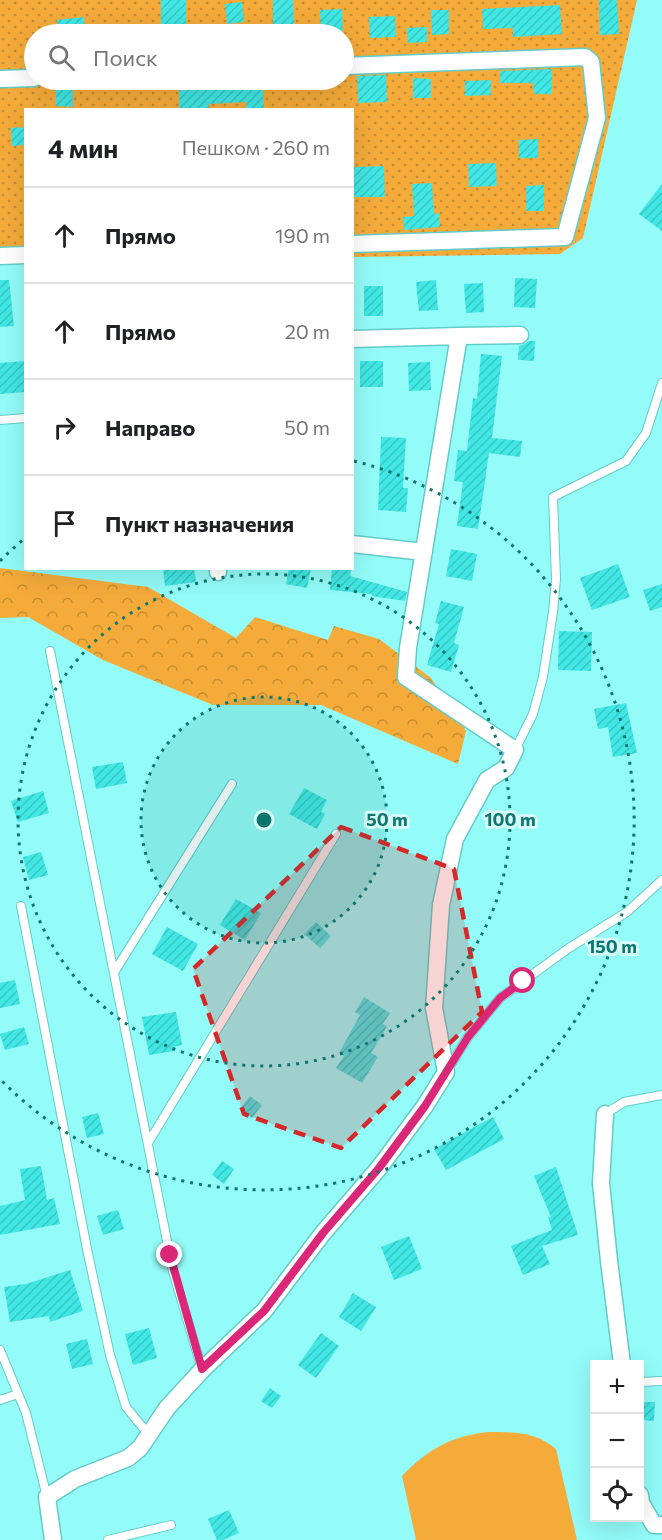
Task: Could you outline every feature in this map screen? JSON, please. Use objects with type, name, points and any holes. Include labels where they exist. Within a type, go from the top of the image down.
[{"type":"street","points":[[354,66],[585,57],[591,62],[597,118],[566,237],[354,244]]},
{"type":"street","points":[[0,79],[24,78]]},
{"type":"street","points":[[0,256],[24,255]]},
{"type":"street","points":[[354,339],[520,335]]},
{"type":"street","points":[[53,1540],[47,1497],[75,1479],[128,1458],[140,1448],[167,1408],[202,1369],[264,1311],[323,1233],[379,1168],[425,1106],[446,1072],[434,1008],[441,904],[455,839],[487,780],[506,768],[515,750],[406,677],[408,648],[459,336]]},
{"type":"street","points":[[354,544],[423,552]]},
{"type":"street","points":[[604,1114],[601,1183],[621,1360]]},
{"type":"street","points":[[644,1508],[654,1525],[662,1525]]},
{"type":"lane","points":[[515,750],[533,714],[543,677],[553,612],[556,579],[553,497],[627,461],[646,433],[662,383]]},
{"type":"lane","points":[[0,420],[24,418]]},
{"type":"lane","points":[[50,651],[173,1270],[202,1369]]},
{"type":"lane","points":[[115,971],[232,784]]},
{"type":"lane","points":[[148,1143],[336,834]]},
{"type":"lane","points":[[446,1072],[468,1037],[500,998],[569,948],[627,912],[662,880]]},
{"type":"lane","points":[[21,906],[88,1254],[110,1355],[126,1407],[149,1435]]},
{"type":"lane","points":[[604,1114],[624,1102],[662,1095]]},
{"type":"lane","points":[[0,1350],[26,1413],[47,1497]]},
{"type":"lane","points":[[644,1382],[662,1381]]},
{"type":"lane","points":[[0,1400],[18,1395]]},
{"type":"lane","points":[[108,1540],[171,1525]]},
{"type":"highlighted area","points":[[341,827],[454,869],[482,1012],[341,1148],[244,1114],[193,969]]},
{"type":"green space","points":[[0,0],[637,0],[583,238],[560,254],[354,257],[354,108],[24,108],[24,264],[0,265]]},
{"type":"green space","points":[[0,568],[148,587],[236,638],[255,617],[328,640],[334,626],[379,639],[431,678],[466,731],[458,764],[321,705],[213,705],[103,660],[28,617],[0,618]]},
{"type":"green space","points":[[489,1432],[533,1436],[556,1449],[577,1540],[416,1540],[402,1476],[421,1458],[441,1445],[463,1437]]},
{"type":"building","points":[[161,0],[186,0],[186,24],[161,24]]},
{"type":"building","points":[[273,0],[293,0],[294,24],[273,24]]},
{"type":"building","points":[[599,0],[617,0],[619,34],[600,35]]},
{"type":"building","points":[[242,2],[244,22],[227,24],[225,4]]},
{"type":"building","points":[[560,5],[562,34],[513,37],[513,28],[483,29],[482,9]]},
{"type":"building","points":[[342,9],[343,24],[321,24],[320,10]]},
{"type":"building","points":[[431,10],[449,10],[449,34],[432,35]]},
{"type":"building","points":[[395,16],[396,37],[370,38],[369,17]]},
{"type":"building","points":[[84,17],[84,24],[58,24],[57,20]]},
{"type":"building","points":[[427,27],[427,42],[408,43],[407,28]]},
{"type":"building","points":[[552,69],[552,94],[534,94],[533,83],[500,83],[500,71]]},
{"type":"building","points":[[386,75],[387,102],[358,103],[357,76]]},
{"type":"building","points":[[413,78],[431,79],[431,98],[413,98]]},
{"type":"building","points":[[491,80],[491,95],[465,96],[465,81]]},
{"type":"building","points":[[56,90],[73,90],[73,107],[56,106]]},
{"type":"building","points":[[179,90],[263,90],[264,108],[246,108],[247,102],[209,104],[209,108],[179,108]]},
{"type":"building","points":[[24,127],[24,145],[12,146],[11,128]]},
{"type":"building","points":[[538,139],[538,158],[519,158],[519,140]]},
{"type":"building","points":[[496,163],[497,186],[469,187],[468,164]]},
{"type":"building","points":[[384,166],[385,197],[354,197],[354,167]]},
{"type":"building","points":[[432,183],[434,214],[439,213],[440,227],[404,230],[403,217],[414,216],[412,184]]},
{"type":"building","points":[[662,184],[662,231],[639,214]]},
{"type":"building","points":[[544,185],[544,211],[526,211],[526,186]]},
{"type":"building","points":[[515,278],[537,279],[535,308],[514,307]]},
{"type":"building","points":[[0,280],[9,280],[14,326],[0,327]]},
{"type":"building","points":[[436,280],[438,310],[419,311],[416,282]]},
{"type":"building","points":[[483,283],[484,312],[466,313],[464,284]]},
{"type":"building","points":[[364,286],[383,286],[383,316],[364,316]]},
{"type":"building","points":[[535,341],[534,361],[518,360],[519,346]]},
{"type":"building","points":[[481,354],[502,356],[492,438],[522,441],[520,457],[489,453],[478,529],[457,526],[463,482],[454,481],[458,450],[467,451],[473,398],[477,399]]},
{"type":"building","points":[[24,361],[24,392],[0,394],[0,363]]},
{"type":"building","points":[[360,361],[383,361],[383,387],[360,387]]},
{"type":"building","points":[[430,362],[431,390],[409,391],[408,363]]},
{"type":"building","points":[[381,437],[406,438],[403,488],[408,488],[406,512],[378,510]]},
{"type":"building","points":[[451,549],[477,554],[472,581],[446,576]]},
{"type":"building","points":[[618,564],[630,597],[592,610],[580,578]]},
{"type":"building","points":[[163,570],[194,570],[196,582],[165,586]]},
{"type":"building","points":[[289,570],[311,570],[307,588],[286,584]]},
{"type":"building","points":[[332,570],[352,570],[350,576],[407,592],[405,601],[372,596],[372,594],[330,590]]},
{"type":"building","points":[[662,584],[662,607],[650,611],[643,590]]},
{"type":"building","points":[[441,601],[464,607],[454,643],[459,645],[451,672],[427,665],[439,624],[435,623]]},
{"type":"building","points":[[559,631],[592,632],[591,671],[558,670]]},
{"type":"building","points":[[626,703],[637,753],[613,757],[608,727],[598,729],[594,709]]},
{"type":"building","points":[[123,762],[127,783],[96,789],[92,767]]},
{"type":"building","points":[[304,788],[327,800],[321,812],[325,814],[317,829],[289,814]]},
{"type":"building","points":[[43,791],[49,813],[18,822],[11,801]]},
{"type":"building","points":[[41,852],[48,875],[29,880],[23,857]]},
{"type":"building","points":[[236,899],[261,913],[245,940],[220,925]]},
{"type":"building","points":[[316,922],[331,936],[320,948],[304,934]]},
{"type":"building","points":[[167,927],[198,944],[183,971],[152,954]]},
{"type":"building","points":[[15,980],[20,1004],[0,1008],[0,983]]},
{"type":"building","points":[[364,997],[390,1013],[383,1024],[387,1027],[371,1053],[378,1057],[362,1083],[336,1068],[344,1056],[339,1053],[360,1015],[355,1012]]},
{"type":"building","points":[[176,1012],[182,1045],[173,1047],[174,1051],[149,1055],[142,1017]]},
{"type":"building","points":[[24,1027],[29,1044],[5,1050],[0,1034]]},
{"type":"building","points":[[250,1096],[262,1105],[252,1118],[240,1109]]},
{"type":"building","points":[[98,1113],[104,1134],[87,1138],[82,1117]]},
{"type":"building","points":[[493,1117],[504,1139],[446,1170],[434,1149]]},
{"type":"building","points":[[222,1161],[234,1169],[224,1184],[212,1175]]},
{"type":"building","points":[[41,1166],[47,1200],[54,1198],[60,1224],[0,1235],[0,1206],[25,1200],[20,1169]]},
{"type":"building","points":[[556,1167],[578,1235],[542,1246],[550,1264],[523,1275],[511,1246],[552,1230],[548,1217],[551,1217],[534,1176]]},
{"type":"building","points":[[118,1210],[124,1229],[103,1235],[97,1216]]},
{"type":"building","points":[[409,1236],[422,1269],[394,1280],[381,1247]]},
{"type":"building","points":[[70,1270],[83,1311],[50,1322],[49,1316],[10,1322],[4,1287],[26,1284]]},
{"type":"building","points":[[353,1293],[376,1307],[361,1331],[339,1317]]},
{"type":"building","points":[[149,1328],[157,1358],[133,1365],[125,1334]]},
{"type":"building","points":[[321,1333],[339,1346],[316,1378],[298,1365]]},
{"type":"building","points":[[87,1339],[93,1364],[72,1369],[66,1344]]},
{"type":"building","points":[[270,1388],[281,1396],[272,1408],[261,1401]]},
{"type":"building","points":[[644,1402],[655,1402],[654,1421],[644,1420]]},
{"type":"building","points":[[229,1510],[239,1533],[223,1540],[217,1540],[208,1519]]},
{"type":"route","points":[[170,1255],[202,1369],[264,1311],[323,1233],[379,1168],[425,1106],[468,1037],[500,998],[523,981]]}]
